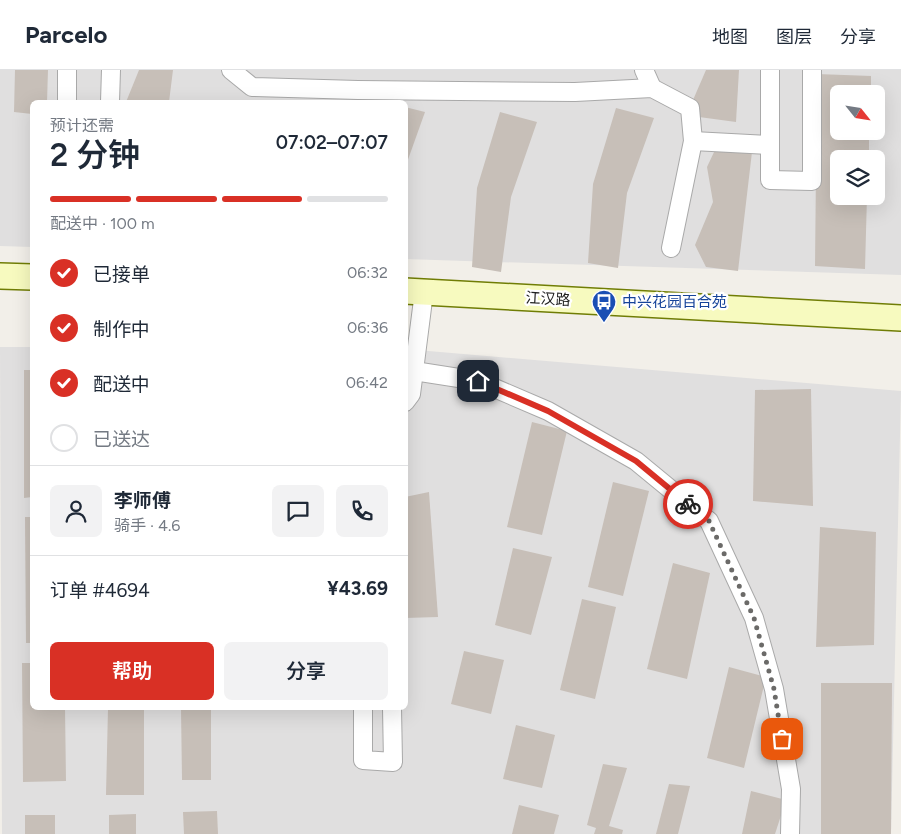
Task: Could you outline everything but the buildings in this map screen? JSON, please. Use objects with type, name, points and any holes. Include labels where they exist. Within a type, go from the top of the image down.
[{"type":"street","points":[[67,70],[67,100]]},
{"type":"street","points":[[110,100],[111,70]]},
{"type":"street","points":[[231,70],[252,87],[328,96],[575,92],[652,88],[690,108],[693,141],[671,248]]},
{"type":"street","points":[[644,70],[652,88]]},
{"type":"street","points":[[770,70],[770,180],[812,181],[812,70]]},
{"type":"street","points":[[693,141],[769,145]]},
{"type":"street","points":[[0,276],[30,277]]},
{"type":"street","points":[[408,398],[411,394],[414,371],[414,292]]},
{"type":"street","name":"江汉路","points":[[414,292],[901,318]]},
{"type":"street","points":[[414,371],[478,381],[548,411],[636,461],[709,521],[754,618],[774,689],[791,789],[790,834]]},
{"type":"street","points":[[363,710],[363,760],[393,762],[392,710]]},
{"type":"shaded area","name":"中兴花园百合苑","points":[[0,70],[901,70],[901,275],[408,259],[408,100],[30,100],[30,247],[0,246]]},
{"type":"shaded area","points":[[0,347],[30,347],[30,710],[408,710],[408,349],[901,391],[891,834],[2,834]]},
{"type":"way so far","points":[[688,504],[709,521],[754,618],[774,689],[782,739]]},
{"type":"place","name":"中兴花园百合苑","points":[[604,323]]},
{"type":"route","points":[[478,381],[548,411],[636,461],[688,504]]}]
